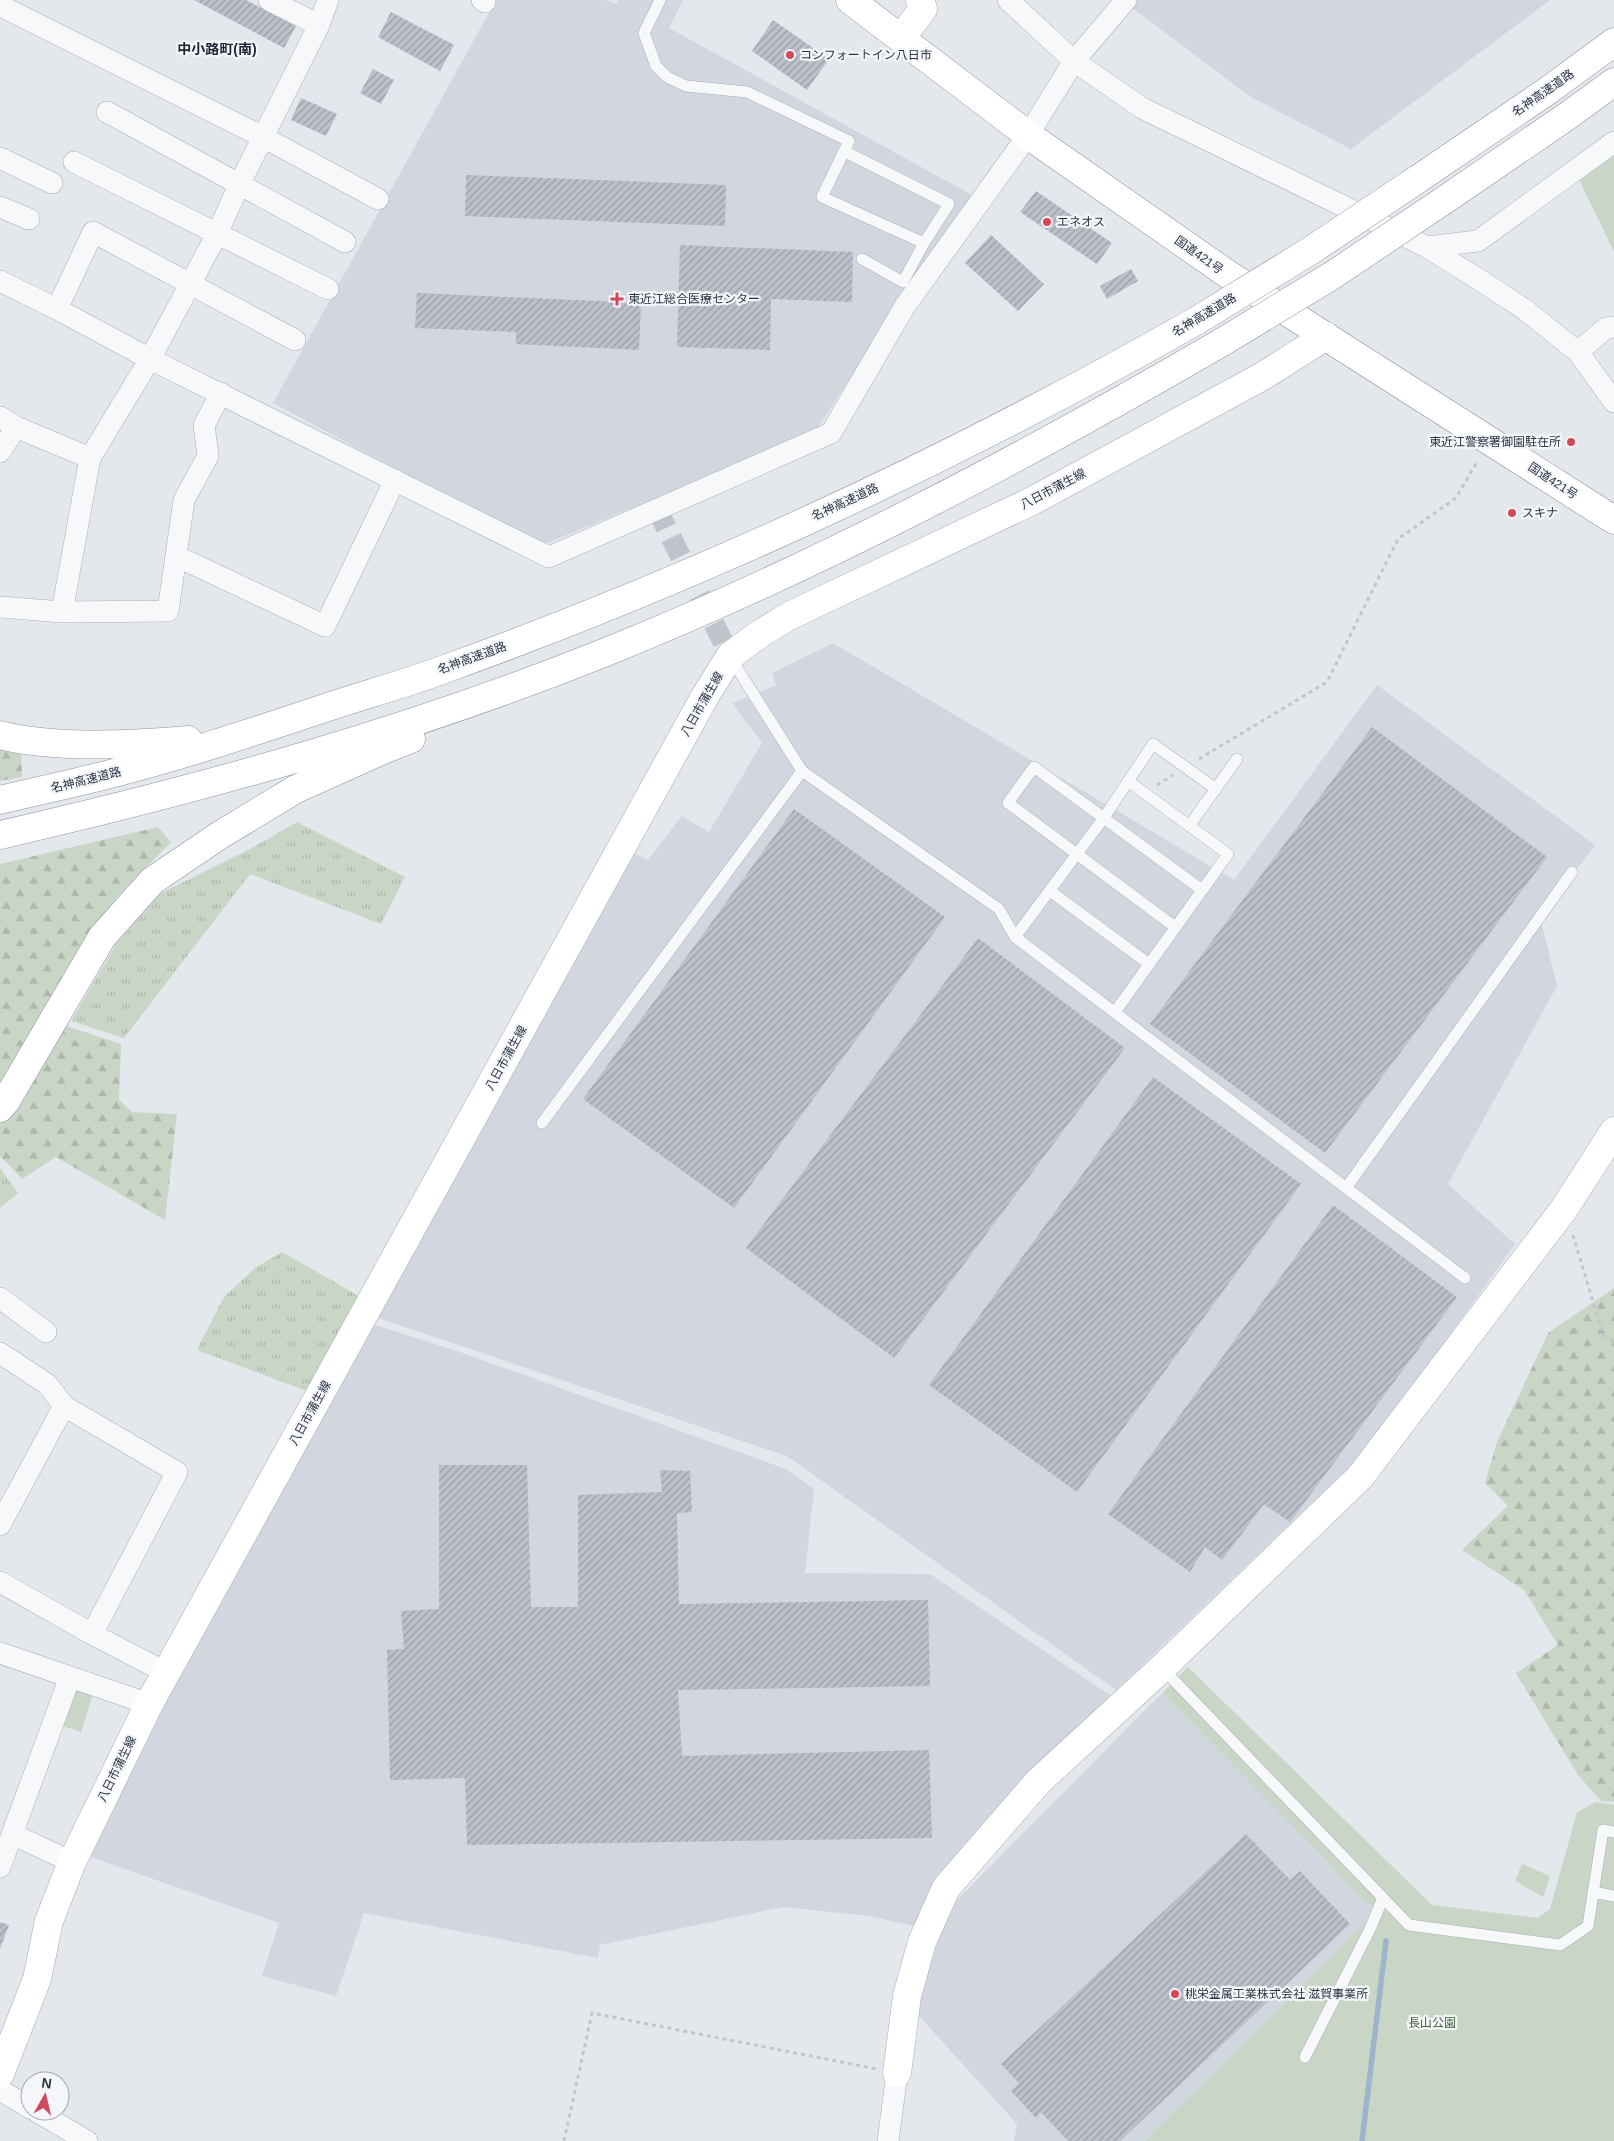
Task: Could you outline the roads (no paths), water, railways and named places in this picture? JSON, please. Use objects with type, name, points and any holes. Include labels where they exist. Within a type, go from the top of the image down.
[{"type":"main road","name":"国道421号","points":[[850,0],[1028,135],[1226,273],[1614,520]]},
{"type":"main road","points":[[901,38],[923,9],[920,0]]},
{"type":"main road","name":"名神高速道路","points":[[0,800],[116,773],[240,736],[460,663],[590,614],[778,534],[962,448],[1121,364],[1196,321],[1310,251],[1546,92],[1614,42]]},
{"type":"main road","points":[[0,1108],[6,1101],[102,938],[152,882],[220,835],[305,785],[383,750],[610,662],[978,477],[1137,392],[1334,275],[1566,117],[1614,82]]},
{"type":"main road","name":"八日市蒲生線","points":[[0,2074],[38,1979],[50,1920],[72,1862],[149,1704],[704,698],[730,656],[758,635],[790,616],[1032,501],[1263,376],[1326,336]]},
{"type":"main road","points":[[0,835],[136,803],[301,756],[455,708],[605,652],[792,571]]},
{"type":"main road","points":[[0,736],[20,740],[102,744],[172,742],[240,736]]},
{"type":"main road","points":[[897,2073],[907,1996],[922,1942],[946,1888],[1039,1781],[1162,1668],[1360,1477],[1564,1209],[1614,1131]]},
{"type":"street","points":[[269,0],[319,25]]},
{"type":"street","points":[[62,612],[90,458],[150,359],[217,234],[239,185],[319,25],[328,0]]},
{"type":"street","points":[[1008,0],[1074,61],[1142,108],[1428,246],[1524,309],[1578,352],[1614,402]]},
{"type":"street","points":[[0,281],[150,359],[549,557],[831,433],[905,306],[1028,135],[1074,61],[1126,0]]},
{"type":"street","points":[[2,5],[263,137],[378,199]]},
{"type":"street","points":[[107,112],[345,242]]},
{"type":"street","points":[[1428,246],[1478,241],[1614,142]]},
{"type":"street","points":[[0,158],[52,183]]},
{"type":"street","points":[[74,162],[328,289]]},
{"type":"street","points":[[0,207],[29,220]]},
{"type":"street","points":[[57,309],[93,232],[295,340]]},
{"type":"street","points":[[1578,352],[1606,328],[1614,327]]},
{"type":"street","points":[[0,607],[62,612],[168,611],[184,500],[208,456],[204,425],[221,393]]},
{"type":"street","points":[[0,452],[8,422],[90,458]]},
{"type":"street","points":[[176,556],[325,626],[395,480]]},
{"type":"street","points":[[0,1298],[46,1332]]},
{"type":"street","points":[[0,1352],[47,1384],[64,1406],[177,1472],[92,1634]]},
{"type":"street","points":[[0,1526],[64,1406]]},
{"type":"street","points":[[0,1582],[92,1634],[167,1673]]},
{"type":"street","points":[[0,1653],[149,1704]]},
{"type":"street","points":[[0,1867],[70,1677]]},
{"type":"street","points":[[12,1834],[72,1862]]},
{"type":"street","points":[[888,2141],[897,2073]]},
{"type":"street","points":[[0,2090],[20,2102]]},
{"type":"street","points":[[53,2121],[87,2141]]},
{"type":"lane","points":[[660,0],[644,33],[656,66],[667,77],[686,86],[747,92],[849,141],[822,197],[924,244]]},
{"type":"lane","points":[[844,151],[949,204],[903,282],[862,260]]},
{"type":"lane","points":[[730,656],[802,771],[999,909],[1015,937],[1465,1278]]},
{"type":"lane","points":[[1015,937],[1103,819],[1153,744],[1216,789]]},
{"type":"lane","points":[[1189,826],[1237,759]]},
{"type":"lane","points":[[1175,927],[1008,803],[1034,767],[1202,890]]},
{"type":"lane","points":[[542,1123],[802,771]]},
{"type":"lane","points":[[1114,1012],[1228,854],[1128,782]]},
{"type":"lane","points":[[1346,1188],[1572,872]]},
{"type":"lane","points":[[1050,891],[1149,964]]},
{"type":"lane","points":[[1162,1668],[1410,1925],[1560,1945],[1588,1926],[1603,1830],[1614,1832]]},
{"type":"lane","points":[[1593,1892],[1614,1896]]},
{"type":"lane","points":[[1305,2057],[1370,1929],[1383,1898]]},
{"type":"waterway","points":[[1362,2141],[1386,1941]]},
{"type":"tunnel","points":[[657,509],[730,656]]},
{"type":"place","name":"コンフォートイン八日市","points":[[790,55]]},
{"type":"place","name":"エネオス","points":[[1047,222]]},
{"type":"place","name":"東近江総合医療センター","points":[[617,299]]},
{"type":"place","name":"東近江警察署御園駐在所","points":[[1571,442]]},
{"type":"place","name":"スキナ","points":[[1512,513]]},
{"type":"place","name":"桃栄金属工業株式会社 滋賀事業所","points":[[1175,1994]]},
{"type":"district","name":"中小路町(南)","points":[[217,49]]},
{"type":"park label","name":"長山公園","points":[[1432,2023]]}]
